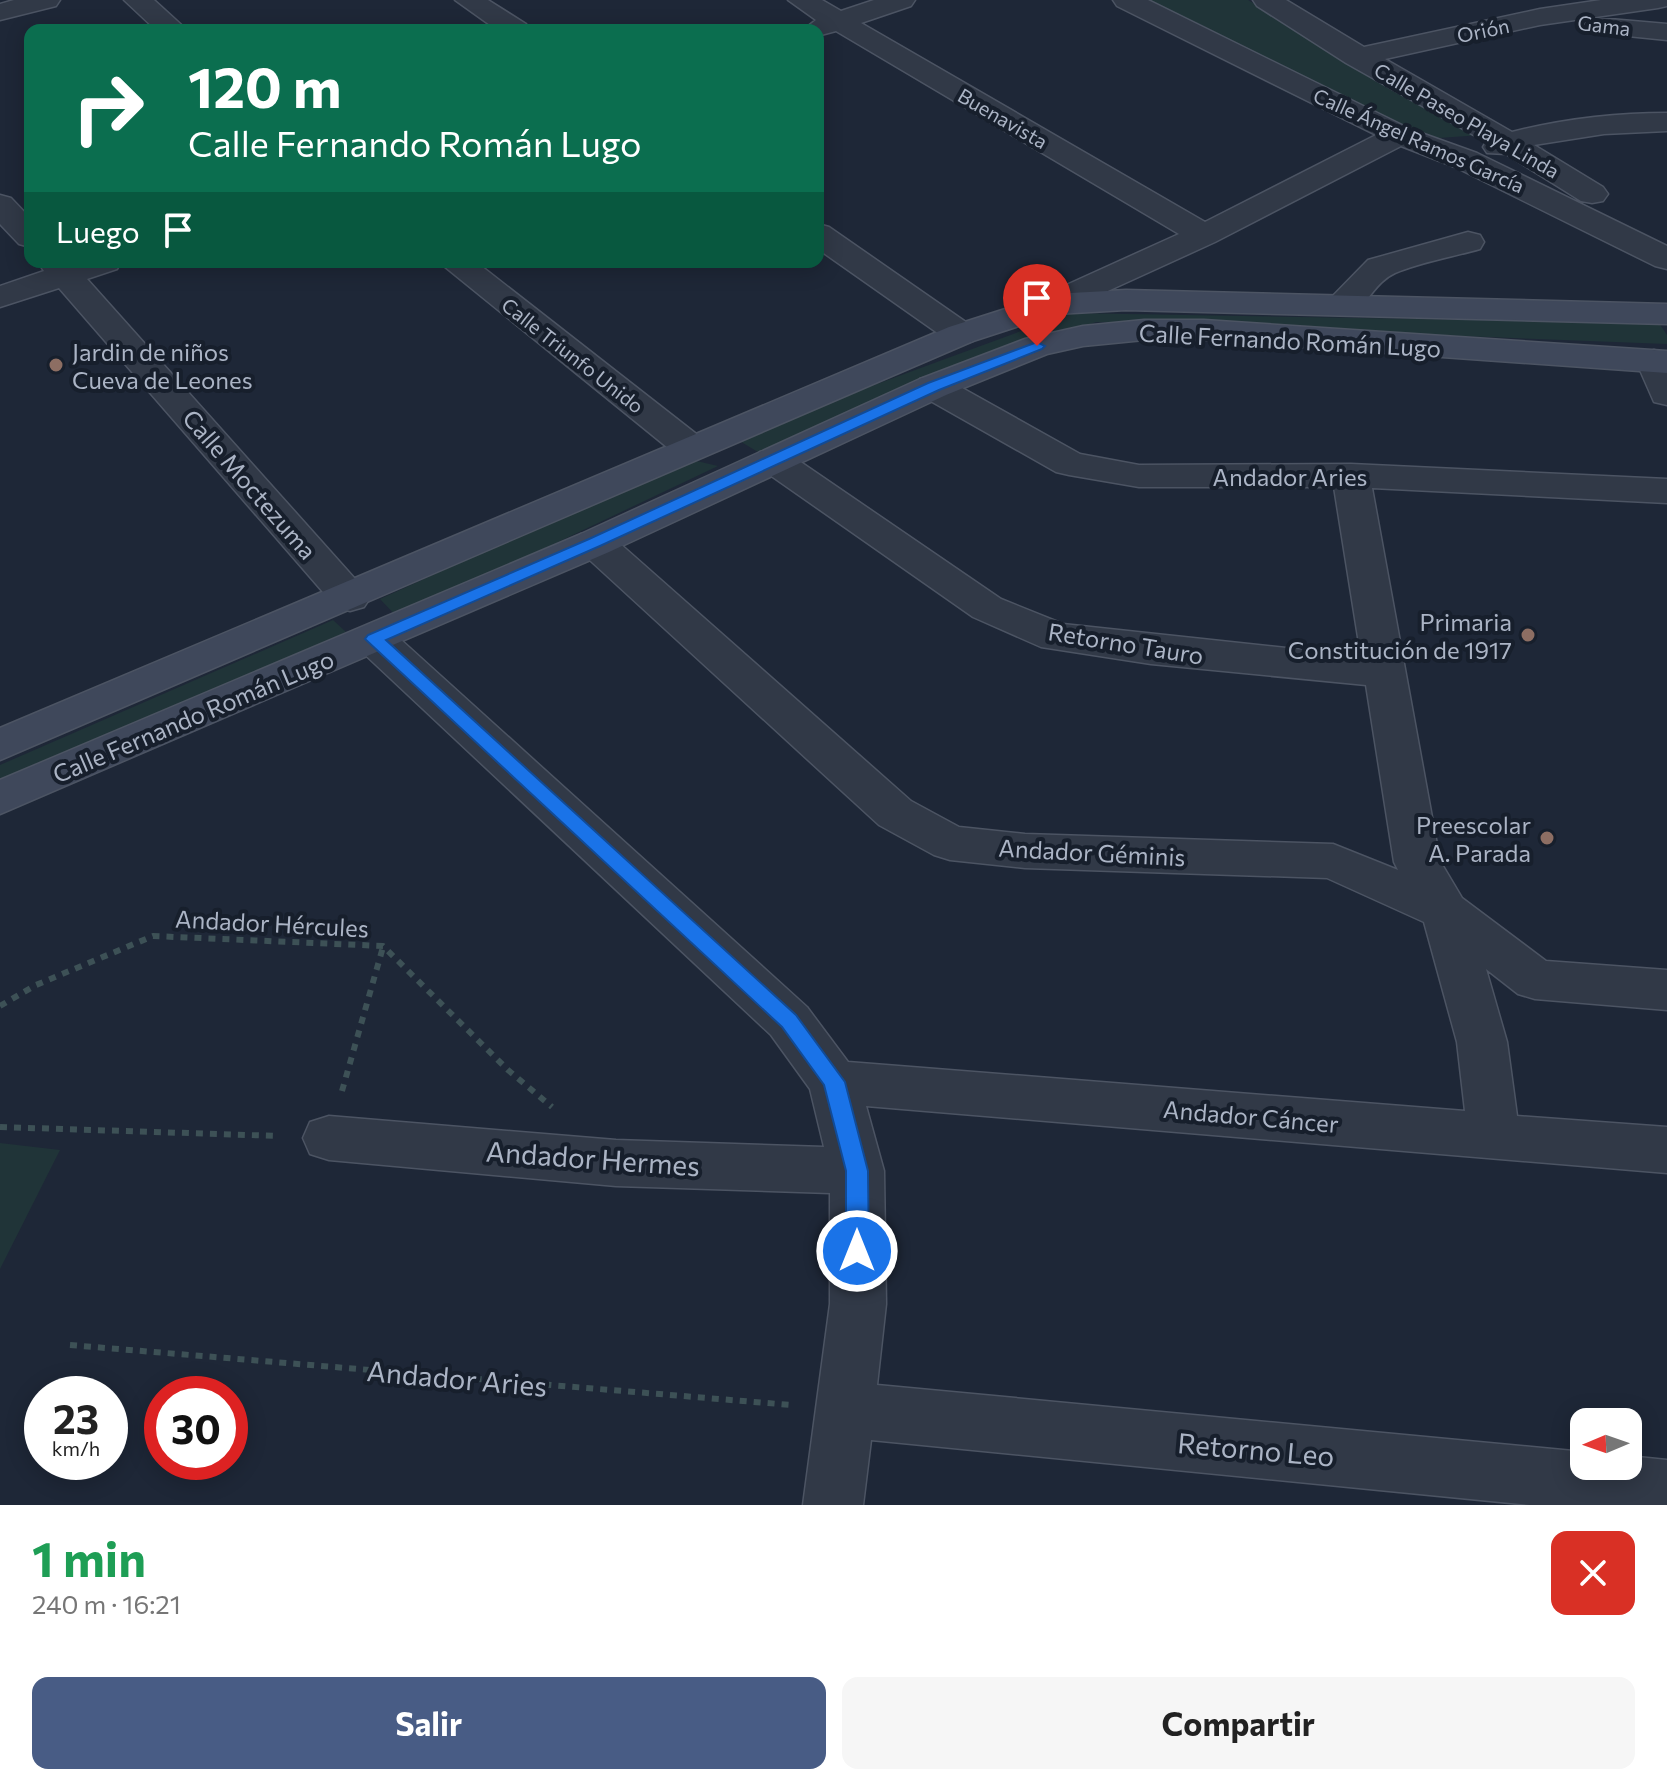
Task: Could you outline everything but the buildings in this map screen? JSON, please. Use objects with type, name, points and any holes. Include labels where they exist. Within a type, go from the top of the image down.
[{"type":"street","points":[[0,12],[46,0]]},
{"type":"street","points":[[138,0],[166,24]]},
{"type":"street","points":[[469,0],[507,24]]},
{"type":"street","name":"Buenavista","points":[[802,0],[825,25],[1204,235]]},
{"type":"street","points":[[825,25],[901,0]]},
{"type":"street","name":"Calle Ángel Ramos García","points":[[1127,0],[1399,135],[1466,160],[1606,226],[1667,259]]},
{"type":"street","name":"Calle Paseo Playa Linda","points":[[1267,0],[1356,57],[1511,141],[1654,227]]},
{"type":"street","name":"Orión","points":[[1356,57],[1540,17],[1658,0]]},
{"type":"street","name":"Gama","points":[[1540,17],[1667,32]]},
{"type":"street","points":[[1466,160],[1511,141],[1587,127],[1667,122]]},
{"type":"street","name":"Calle Fernando Román Lugo","points":[[0,798],[362,618],[691,448],[961,334],[1052,304],[1204,235],[1399,135]]},
{"type":"street","points":[[0,205],[24,231]]},
{"type":"street","points":[[1606,226],[1654,227]]},
{"type":"street","points":[[824,238],[961,334]]},
{"type":"street","points":[[1341,305],[1380,267],[1468,242]]},
{"type":"street","points":[[0,297],[60,268]]},
{"type":"street","name":"Calle Moctezuma","points":[[60,268],[362,618],[789,1021],[834,1082],[857,1171],[858,1304],[833,1505]]},
{"type":"street","name":"Calle Triunfo Unido","points":[[463,268],[691,448]]},
{"type":"street","name":"Calle Fernando Román Lugo","points":[[1052,304],[1126,300],[1667,314]]},
{"type":"street","name":"Calle Fernando Román Lugo","points":[[0,745],[362,618],[595,543],[933,387],[1037,346],[1083,336],[1144,330],[1204,330],[1663,372]]},
{"type":"street","name":"Andador Aries","points":[[933,387],[1069,464],[1139,476],[1351,475],[1667,491]]},
{"type":"street","name":"Retorno Tauro","points":[[773,460],[987,608],[1056,637],[1151,650],[1385,673]]},
{"type":"street","points":[[1351,475],[1417,862],[1445,911],[1482,1042],[1494,1136]]},
{"type":"street","name":"Andador Géminis","points":[[595,543],[895,813],[950,843],[1025,851],[1333,861],[1445,911],[1535,980],[1667,990]]},
{"type":"street","name":"Andador Cáncer","points":[[834,1082],[1667,1150]]},
{"type":"street","name":"Andador Hermes","points":[[329,1138],[616,1163],[857,1171]]},
{"type":"street","name":"Retorno Leo","points":[[845,1410],[1667,1489]]},
{"type":"path","name":"Andador Hércules","points":[[0,1006],[36,985],[153,936],[383,946],[508,1070],[556,1111]]},
{"type":"path","points":[[0,1127],[329,1138],[383,946]]},
{"type":"path","name":"Andador Aries","points":[[70,1345],[845,1410]]},
{"type":"green space","points":[[1147,0],[1248,0],[1482,135],[1424,139]]},
{"type":"green space","points":[[1070,313],[1659,323],[1667,335],[1667,344],[1096,322],[758,452],[733,437]]},
{"type":"green space","points":[[688,459],[718,466],[398,618],[380,599]]},
{"type":"green space","points":[[333,620],[346,632],[0,784],[0,765]]},
{"type":"green space","points":[[0,1143],[60,1150],[0,1269]]},
{"type":"place","name":"Jardin de niños Cueva de Leones","points":[[56,365]]},
{"type":"place","name":"Primaria Constitución de 1917","points":[[1528,635]]},
{"type":"place","name":"Preescolar A. Parada","points":[[1547,838]]},
{"type":"route","points":[[857,1251],[857,1171],[834,1082],[789,1021],[374,639],[595,543],[933,387],[1037,346]]}]
